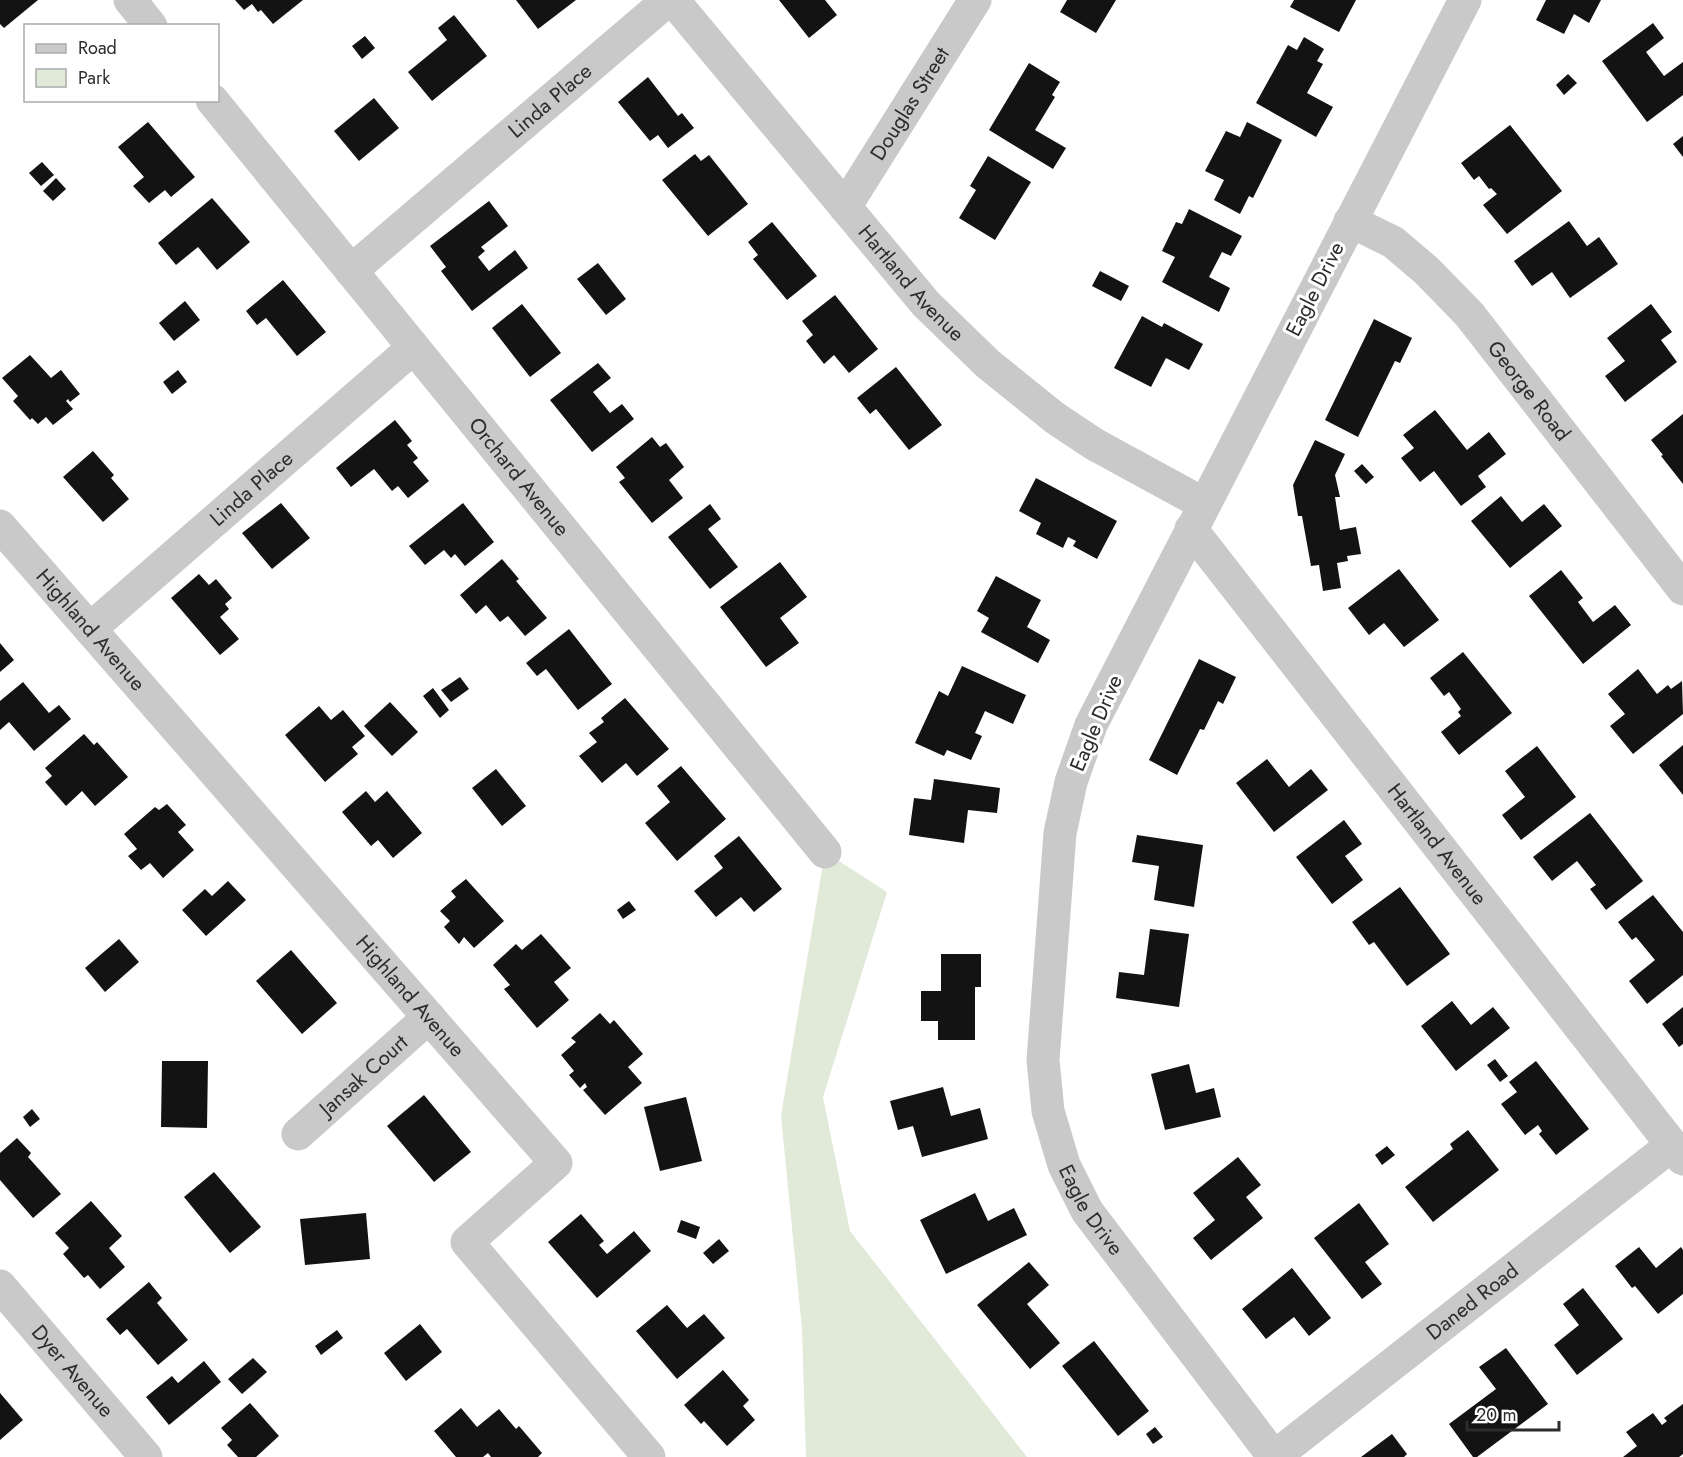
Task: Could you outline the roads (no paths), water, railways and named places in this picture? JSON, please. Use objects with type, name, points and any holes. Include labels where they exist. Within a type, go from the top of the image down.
[{"type":"street","points":[[130,0],[149,24]]},
{"type":"street","name":"Linda Place","points":[[351,271],[668,0]]},
{"type":"street","name":"Hartland Avenue","points":[[673,0],[926,304],[988,364],[1055,418],[1198,517],[1678,1152]]},
{"type":"street","name":"Douglas Street","points":[[845,207],[975,0]]},
{"type":"street","name":"Eagle Drive","points":[[1274,1457],[1087,1211],[1064,1165],[1048,1111],[1043,1060],[1060,833],[1071,782],[1091,725],[1465,0]]},
{"type":"street","name":"Orchard Avenue","points":[[214,102],[825,852]]},
{"type":"street","name":"George Road","points":[[1350,221],[1393,243],[1427,271],[1469,314],[1683,589]]},
{"type":"street","name":"Linda Place","points":[[90,629],[413,348]]},
{"type":"street","name":"Highland Avenue","points":[[0,526],[556,1163],[467,1242],[650,1457]]},
{"type":"street","name":"Jansak Court","points":[[298,1134],[429,1017]]},
{"type":"street","name":"Daned Road","points":[[1274,1457],[1678,1152]]},
{"type":"street","name":"Dyer Avenue","points":[[0,1286],[146,1457]]}]
